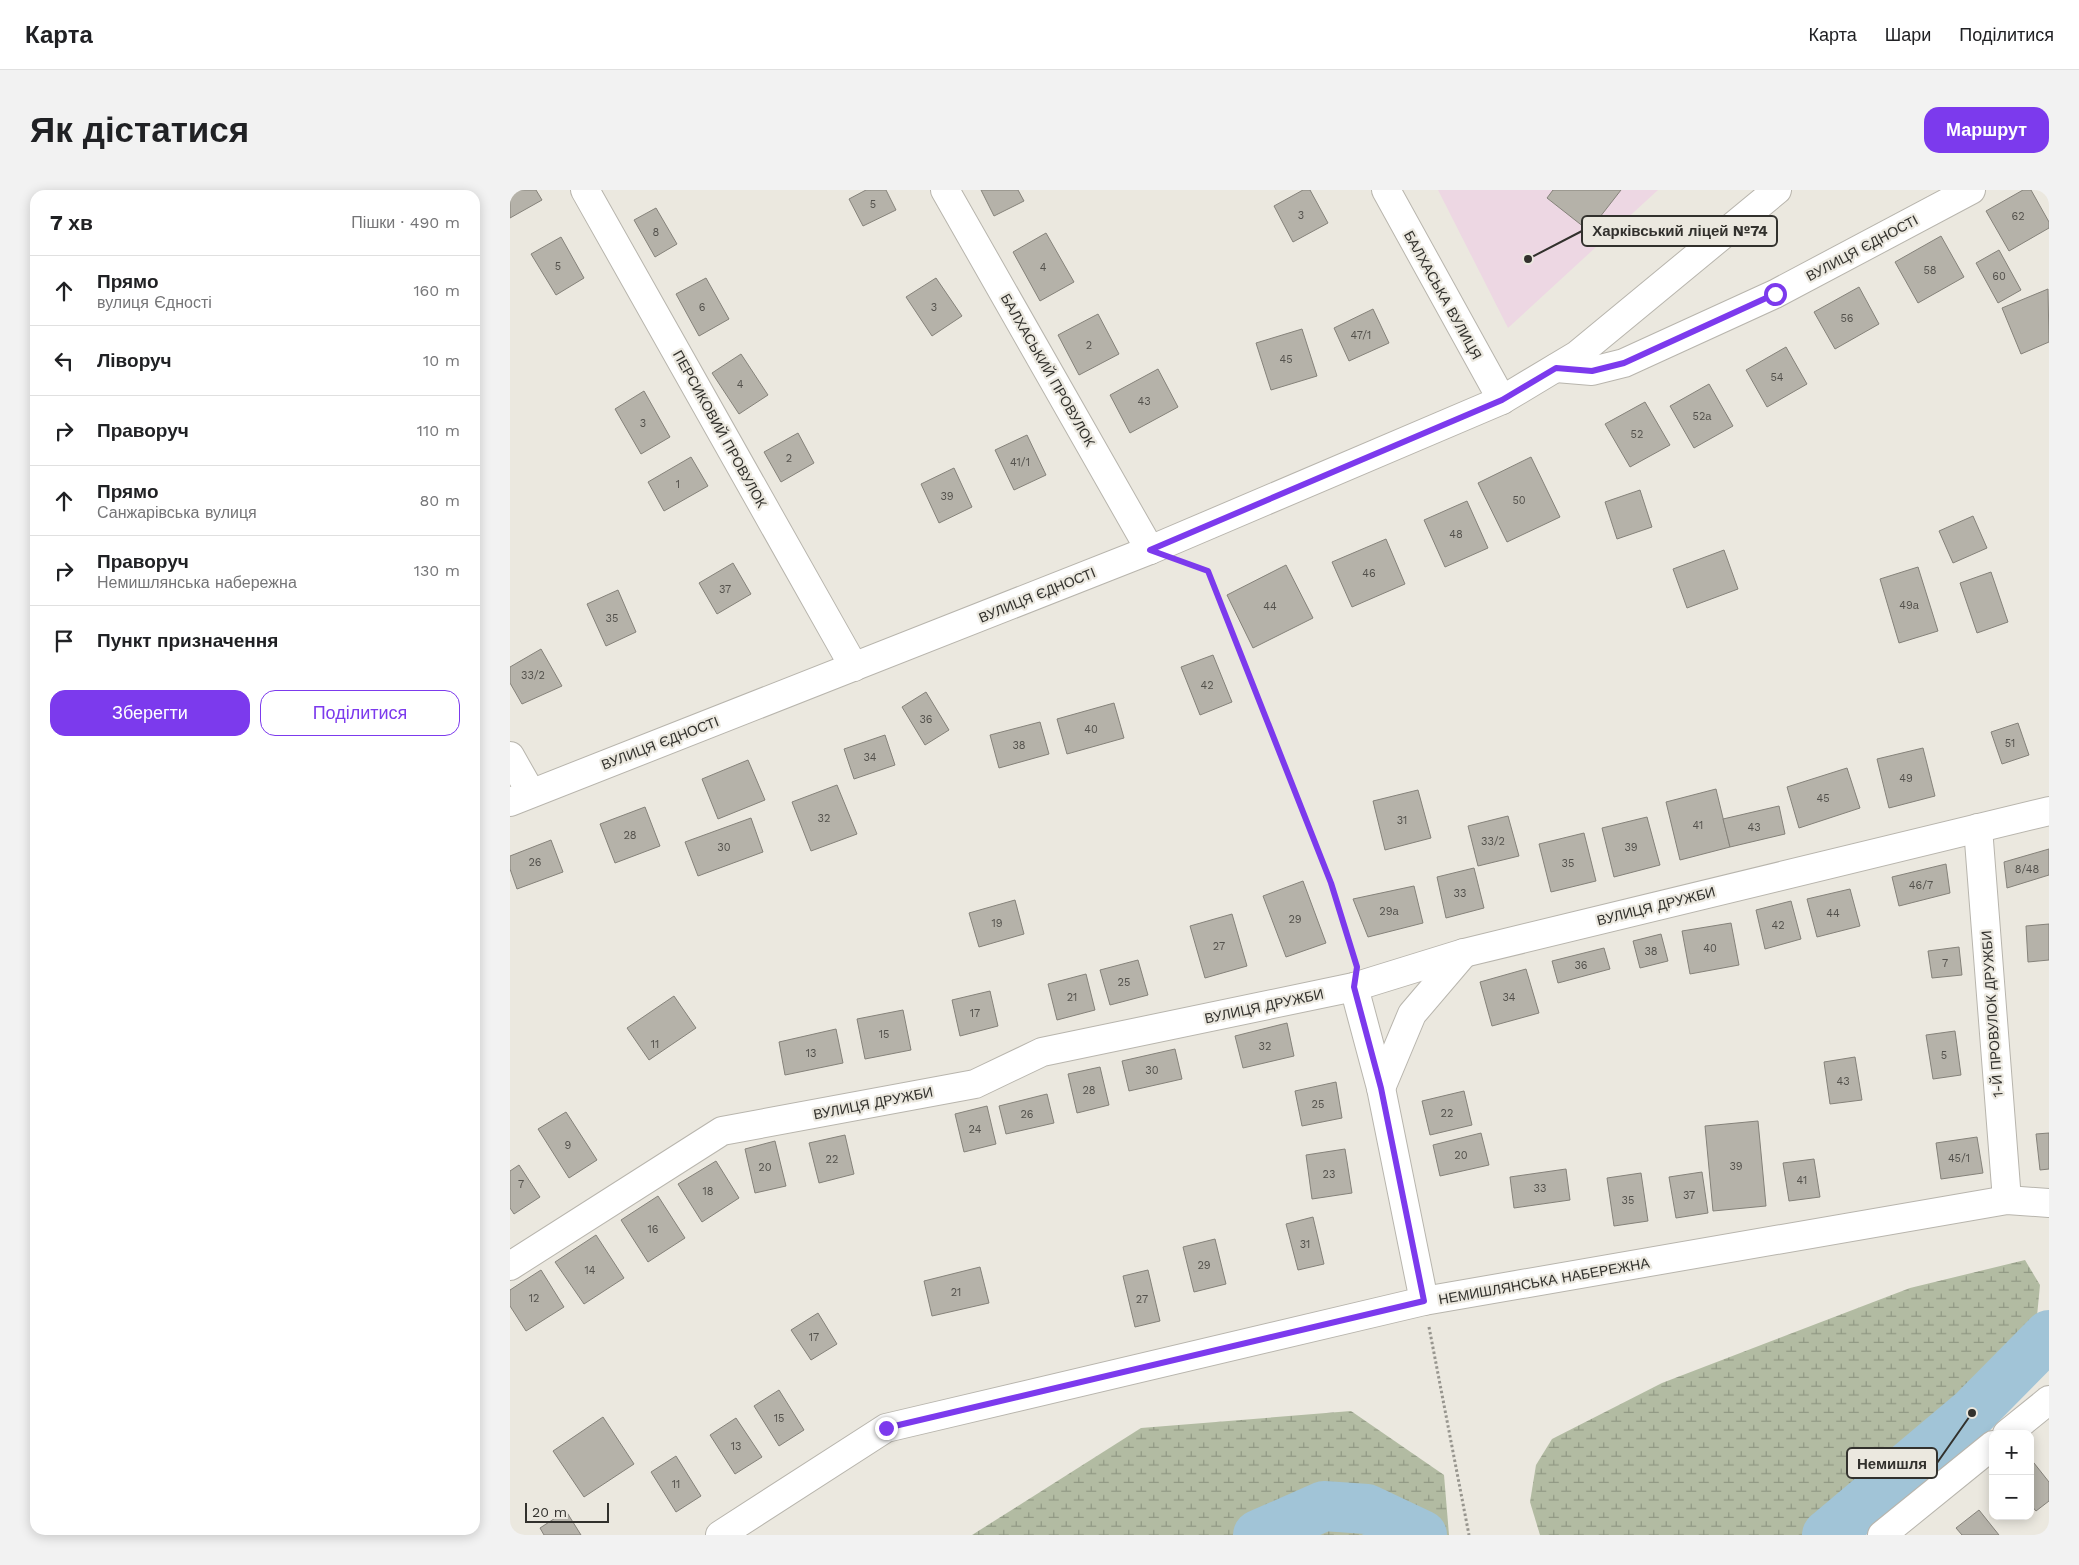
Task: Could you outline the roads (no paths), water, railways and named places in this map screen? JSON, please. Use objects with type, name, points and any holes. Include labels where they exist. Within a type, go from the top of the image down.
[{"type":"street","name":"ПЕРСИКОВИЙ ПРОВУЛОК","points":[[585,190],[854,667]]},
{"type":"street","name":"БАЛХАСЬКИЙ ПРОВУЛОК","points":[[945,190],[1150,550]]},
{"type":"street","name":"БАЛХАСЬКА ВУЛИЦЯ","points":[[1386,190],[1502,400]]},
{"type":"street","name":"ВУЛИЦЯ ЄДНОСТІ","points":[[521,798],[1150,550],[1502,400],[1577,355],[1777,190]]},
{"type":"street","name":"ВУЛИЦЯ ЄДНОСТІ","points":[[1556,368],[1592,371],[1624,363],[1775,294],[1971,190]]},
{"type":"street","points":[[510,756],[521,798]]},
{"type":"street","name":"ВУЛИЦЯ ДРУЖБИ","points":[[510,1266],[722,1131],[975,1084],[1042,1052],[1354,987],[1464,953],[2049,811]]},
{"type":"street","name":"1-Й ПРОВУЛОК ДРУЖБИ","points":[[1978,828],[2007,1200]]},
{"type":"street","points":[[1381,1088],[1412,1014],[1464,953]]},
{"type":"street","points":[[1354,987],[1381,1088],[1424,1301]]},
{"type":"street","name":"НЕМИШЛЯНСЬКА НАБЕРЕЖНА","points":[[720,1535],[886,1428],[1424,1301],[2007,1200],[2049,1203]]},
{"type":"street","points":[[2012,1430],[2049,1400]]},
{"type":"street","points":[[1882,1535],[1989,1449]]},
{"type":"waterway","points":[[1827,1535],[1972,1413],[2049,1335]]},
{"type":"waterway","points":[[1258,1535],[1324,1506],[1367,1509],[1422,1535]]},
{"type":"place","name":"Харківський ліцей №74","points":[[1528,259]]},
{"type":"place","name":"Немишля","points":[[1972,1413]]}]
